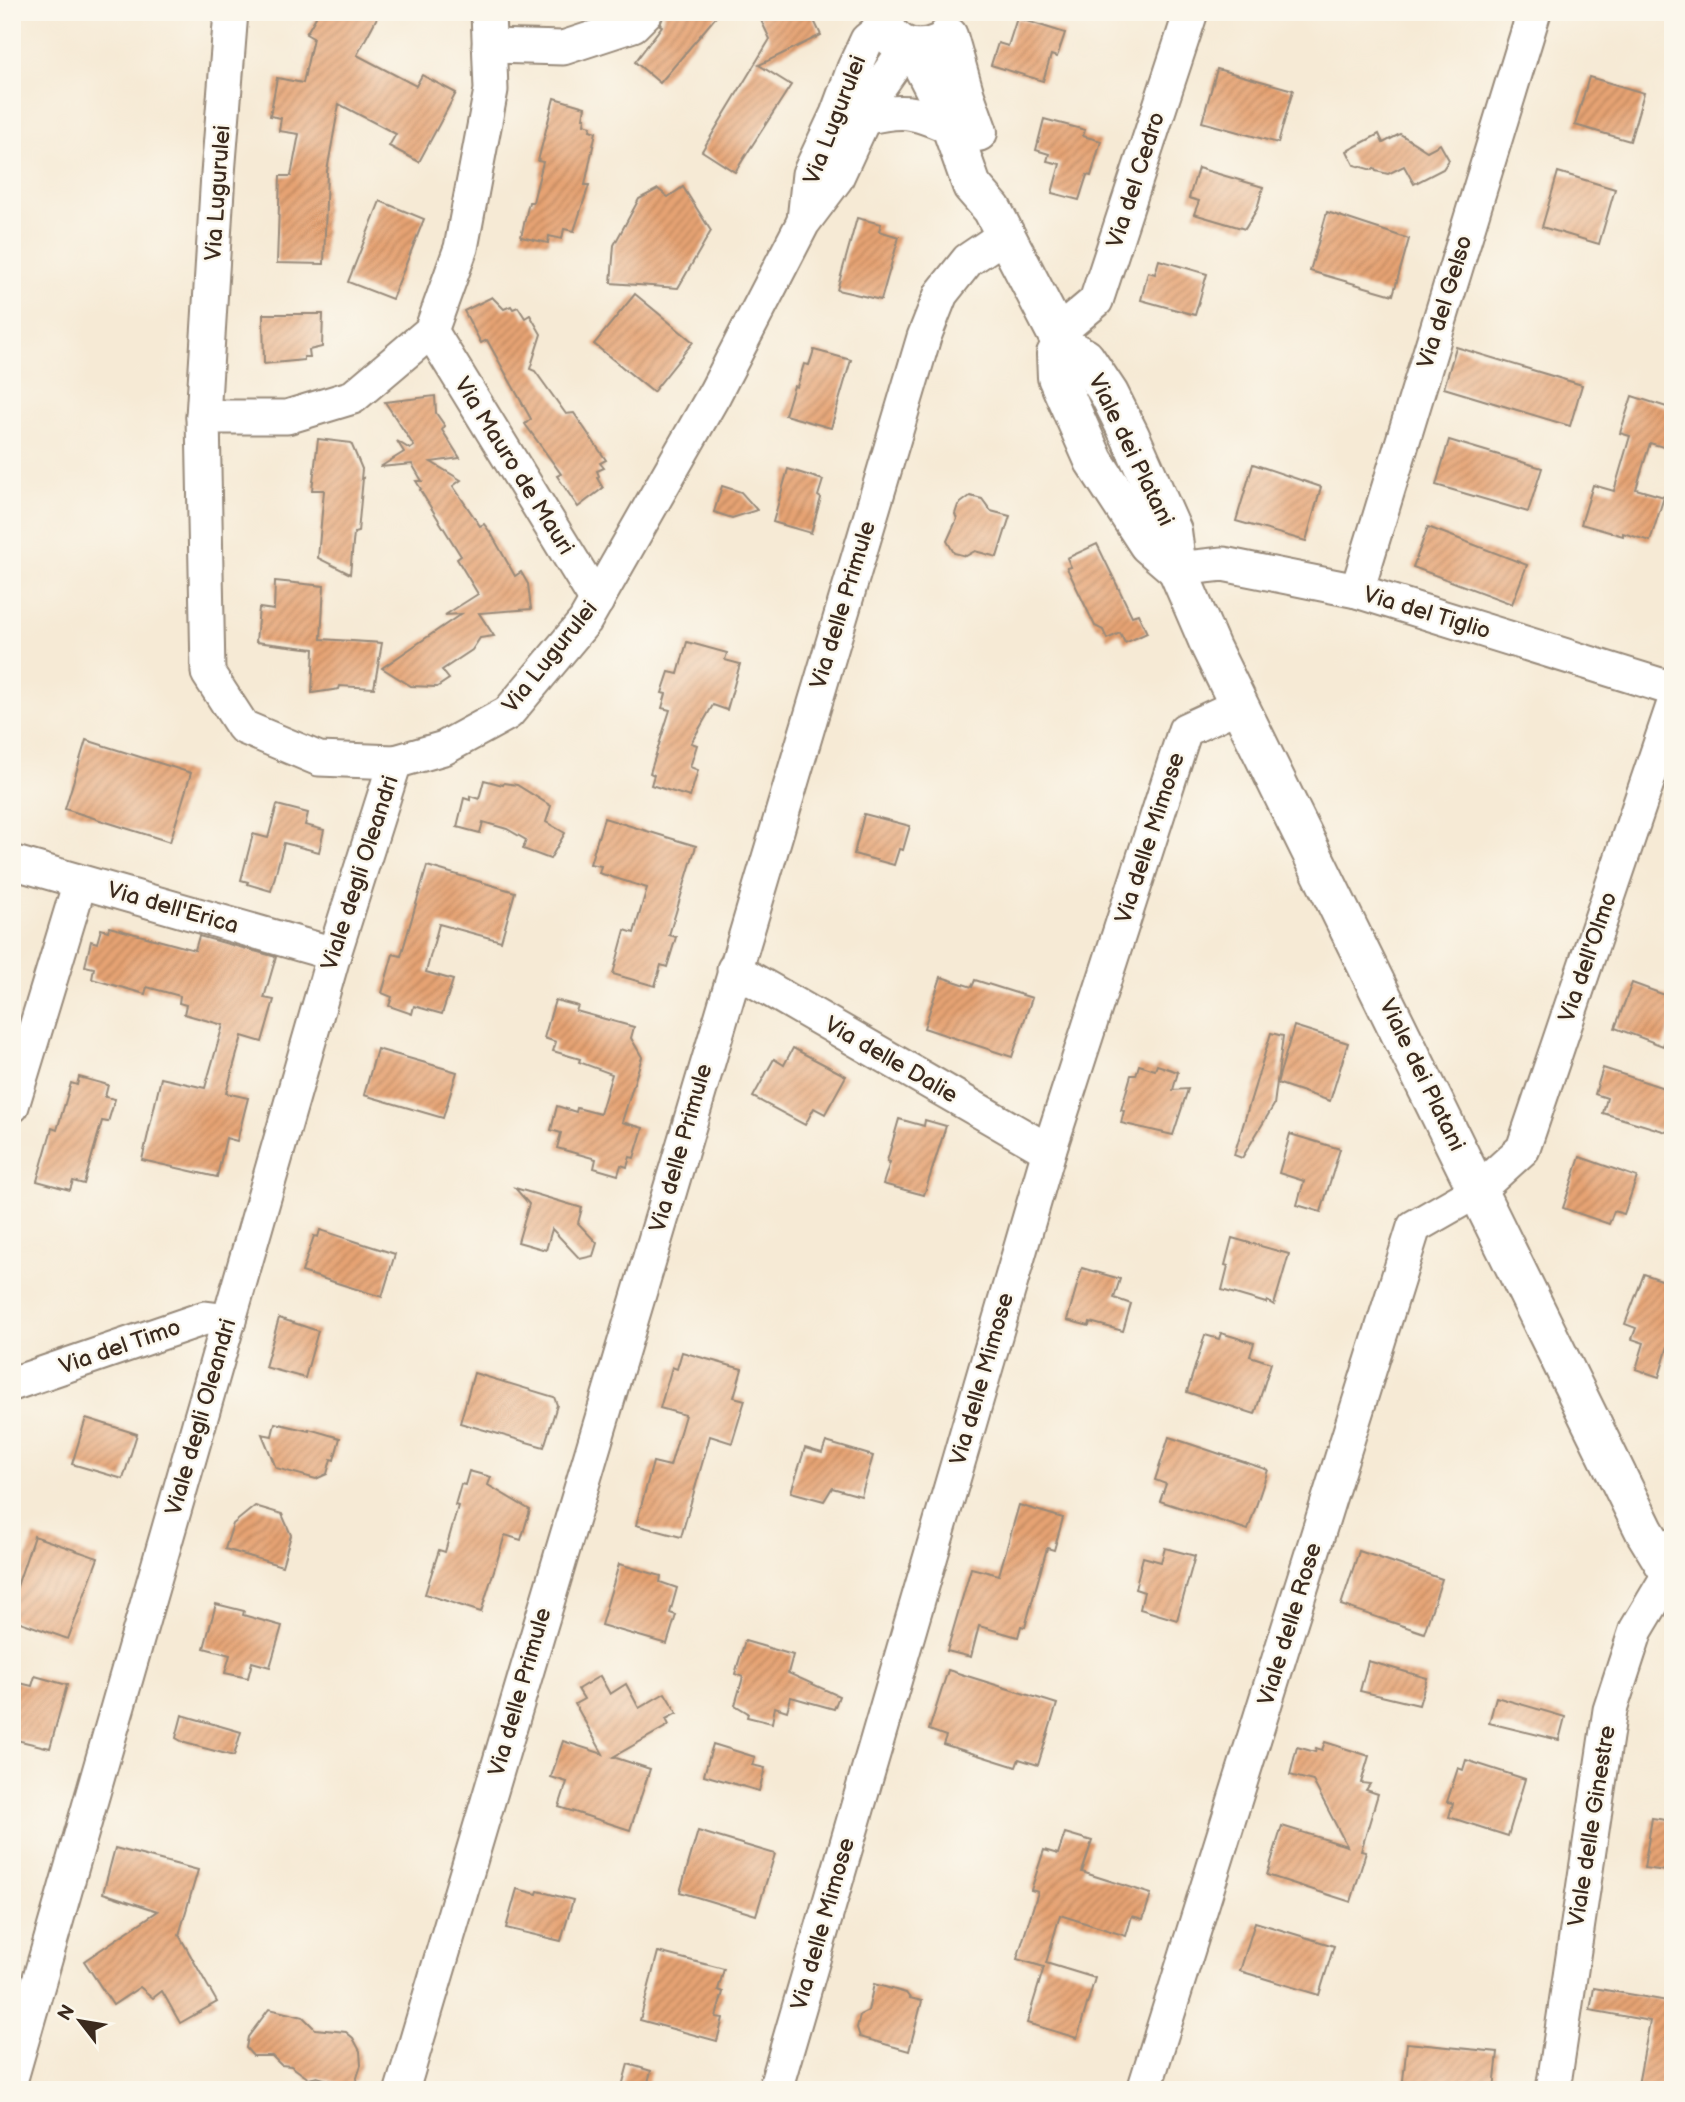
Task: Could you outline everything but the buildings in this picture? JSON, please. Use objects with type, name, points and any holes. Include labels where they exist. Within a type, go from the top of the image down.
[{"type":"main road","points":[[907,26],[965,96],[991,166],[998,222]]},
{"type":"main road","points":[[907,26],[944,110],[971,186],[998,222],[1060,340]]},
{"type":"main road","name":"Viale dei Platani","points":[[1060,340],[1056,354],[1057,377],[1094,461],[1147,544],[1177,569],[1239,705],[1645,1532],[1671,1575]]},
{"type":"street","points":[[203,416],[287,417],[353,397],[431,331],[461,248],[491,90],[488,12]]},
{"type":"street","points":[[489,46],[563,48],[633,25],[646,12]]},
{"type":"street","name":"Via del Cedro","points":[[1060,340],[1096,301],[1191,12]]},
{"type":"street","name":"Via del Gelso","points":[[1357,591],[1534,12]]},
{"type":"street","name":"Via Lugurulei","points":[[238,20],[218,174],[203,416],[208,673],[243,727],[319,759],[396,762],[444,748],[508,713],[585,621],[715,393],[803,223],[836,179],[907,26]]},
{"type":"street","name":"Via Lugurulei","points":[[803,223],[810,174],[867,40],[907,26]]},
{"type":"street","name":"Via Lugurulei","points":[[863,118],[898,111],[922,114],[950,127]]},
{"type":"street","name":"Via delle Primule","points":[[402,2090],[924,337],[941,294],[998,222]]},
{"type":"street","name":"Via Mauro de Mauri","points":[[431,331],[597,601]]},
{"type":"street","name":"Via del Tiglio","points":[[1177,569],[1223,564],[1357,591],[1673,689]]},
{"type":"street","name":"Via delle Mimose","points":[[775,2090],[1049,1151],[1185,730],[1239,705]]},
{"type":"street","name":"Via dell'Olmo","points":[[1478,1191],[1523,1149],[1673,706]]},
{"type":"street","name":"Viale degli Oleandri","points":[[12,2075],[334,954],[396,762]]},
{"type":"street","name":"Via dell'Erica","points":[[12,862],[334,954]]},
{"type":"street","points":[[12,1106],[80,882]]},
{"type":"street","name":"Via delle Dalie","points":[[734,969],[1049,1151]]},
{"type":"street","name":"Viale delle Rose","points":[[1144,2090],[1415,1227],[1478,1191]]},
{"type":"street","name":"Via del Timo","points":[[12,1384],[205,1318],[229,1321]]},
{"type":"street","name":"Viale delle Ginestre","points":[[1553,2090],[1610,1710],[1636,1630],[1671,1575]]}]
